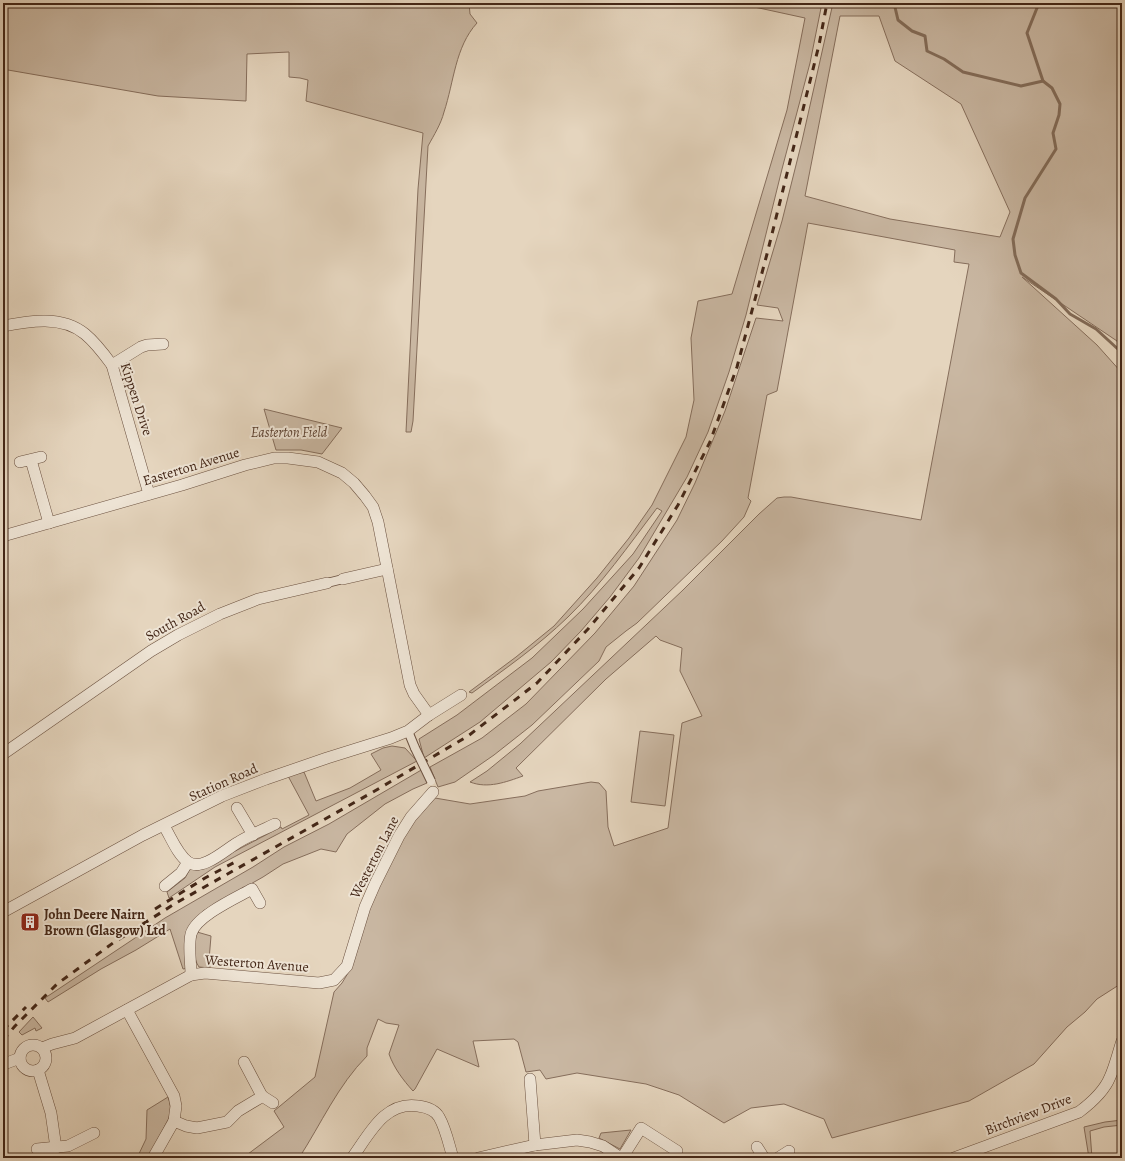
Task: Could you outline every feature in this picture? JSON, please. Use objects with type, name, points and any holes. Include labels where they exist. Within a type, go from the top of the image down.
[{"type":"street","name":"Kippen Drive","points":[[3,326],[37,321],[69,325],[83,332],[92,340],[112,365],[149,494]]},
{"type":"street","points":[[112,365],[141,347],[163,344]]},
{"type":"street","name":"Easterton Avenue","points":[[3,536],[245,465],[274,458],[288,458],[318,462],[342,473],[354,482],[373,507],[378,522],[410,685],[414,694],[429,715]]},
{"type":"street","points":[[31,460],[49,523]]},
{"type":"street","name":"South Road","points":[[3,754],[151,651],[178,635],[220,614],[258,599],[387,569]]},
{"type":"street","name":"Station Road","points":[[3,912],[143,835],[164,826],[222,796],[327,758],[391,738],[408,730],[461,695]]},
{"type":"street","name":"Westerton Lane","points":[[334,980],[346,966],[365,907],[399,836],[411,817],[434,792],[431,781],[408,730]]},
{"type":"street","points":[[237,808],[252,835]]},
{"type":"street","points":[[164,826],[179,853],[188,862],[195,865],[211,861],[237,843],[275,824]]},
{"type":"street","points":[[165,886],[180,874],[188,862]]},
{"type":"street","points":[[191,975],[190,941],[191,933],[196,925],[216,908],[252,889],[260,903]]},
{"type":"street","name":"Westerton Avenue","points":[[42,1048],[75,1038],[191,975],[205,973],[319,983],[334,980]]},
{"type":"street","points":[[127,1010],[174,1096],[176,1106],[174,1121],[153,1158]]},
{"type":"street","name":"Birchview Drive","points":[[954,1158],[1079,1112],[1097,1097],[1110,1078],[1122,1041]]},
{"type":"street","points":[[33,1044],[42,1048],[46,1056],[44,1064],[38,1070],[26,1069],[22,1066],[20,1058],[24,1048],[33,1044]]},
{"type":"street","points":[[3,1066],[4,1064],[20,1058]]},
{"type":"street","points":[[244,1062],[262,1096],[273,1103]]},
{"type":"street","points":[[38,1070],[51,1113],[56,1148]]},
{"type":"street","points":[[530,1079],[535,1145]]},
{"type":"street","points":[[174,1121],[186,1126],[197,1128],[227,1122],[238,1111],[262,1096]]},
{"type":"street","points":[[352,1158],[383,1116],[392,1109],[414,1105],[431,1110],[438,1116],[442,1122],[453,1158]]},
{"type":"street","points":[[478,1158],[535,1145],[577,1140],[603,1146],[622,1158],[641,1128],[677,1151]]},
{"type":"street","points":[[37,1149],[68,1146],[75,1144],[94,1133]]},
{"type":"street","points":[[757,1147],[764,1158]]},
{"type":"street","points":[[778,1158],[789,1151]]},
{"type":"green space","points":[[3,3],[469,3],[470,14],[477,23],[464,43],[456,65],[443,116],[428,146],[413,421],[411,432],[406,432],[418,189],[423,133],[306,101],[308,80],[289,77],[289,52],[247,54],[246,101],[158,96],[8,70],[3,65]]},
{"type":"green space","points":[[736,3],[822,3],[810,63],[746,315],[729,372],[708,432],[687,477],[639,558],[610,597],[581,631],[551,662],[480,722],[424,758],[419,739],[457,715],[532,658],[583,609],[633,554],[662,511],[657,508],[603,578],[568,617],[521,657],[472,693],[469,692],[554,626],[597,578],[629,538],[652,505],[686,437],[694,400],[691,338],[698,301],[732,294],[787,110],[805,18]]},
{"type":"green space","points":[[833,3],[1122,3],[1122,352],[1117,341],[1022,277],[1097,345],[1122,373],[1122,983],[1097,999],[1085,1012],[1067,1027],[1034,1064],[969,1101],[832,1138],[824,1119],[784,1104],[751,1108],[724,1123],[679,1095],[646,1084],[577,1073],[546,1079],[540,1070],[526,1072],[518,1042],[514,1039],[473,1041],[479,1067],[437,1049],[413,1091],[399,1074],[389,1054],[399,1025],[386,1023],[378,1019],[367,1048],[367,1056],[347,1079],[299,1158],[253,1158],[248,1154],[284,1127],[274,1111],[315,1077],[334,992],[348,973],[373,897],[408,828],[435,798],[470,804],[525,796],[538,791],[591,782],[599,783],[606,791],[608,827],[614,846],[668,828],[682,723],[702,716],[680,671],[682,648],[660,640],[656,636],[606,679],[516,768],[523,776],[490,785],[470,782],[487,771],[520,744],[683,590],[777,498],[791,497],[921,520],[969,264],[954,262],[955,250],[808,223],[777,391],[767,395],[748,498],[751,501],[744,517],[722,541],[637,623],[606,647],[599,661],[532,725],[494,755],[455,782],[438,787],[430,767],[482,738],[526,704],[595,633],[634,586],[677,520],[695,483],[725,411],[756,318],[783,321],[778,308],[757,305],[782,221],[802,141]],"holes":[[[840,16],[879,16],[895,61],[961,104],[1010,212],[1000,237],[890,219],[805,196]]]},
{"type":"green space","name":"Easterton Field","points":[[264,409],[342,428],[322,454],[301,450],[276,450]]},
{"type":"green space","points":[[640,731],[674,735],[665,806],[631,802]]},
{"type":"green space","points":[[392,746],[405,748],[417,761],[215,867],[169,898],[167,892],[185,878],[190,869],[199,870],[281,827],[282,829],[309,815],[288,776],[304,772],[316,801],[350,788],[381,770],[371,754],[383,748]]},
{"type":"green space","points":[[423,769],[427,783],[385,804],[347,834],[336,852],[321,849],[283,864],[203,911],[192,925],[188,968],[183,969],[170,929],[48,1002],[45,998],[165,918],[253,867],[284,847],[329,824]]},
{"type":"green space","points":[[197,932],[211,936],[209,960],[210,968],[199,967],[195,959],[194,950]]},
{"type":"green space","points":[[33,1017],[42,1028],[36,1031],[35,1028],[22,1035],[19,1032]]},
{"type":"green space","points":[[168,1097],[171,1108],[168,1120],[148,1158],[137,1158],[146,1139],[147,1110]]},
{"type":"green space","points":[[1122,1120],[1122,1125],[1104,1127],[1090,1131],[1092,1158],[1089,1158],[1084,1127]]},
{"type":"green space","points":[[631,1130],[620,1149],[599,1138],[601,1133]]},
{"type":"waterway","points":[[894,3],[898,20],[912,31],[925,36],[927,51],[944,59],[963,72],[1021,86],[1043,81],[1052,88],[1060,104],[1059,115],[1053,133],[1056,149],[1025,198],[1013,239],[1015,255],[1021,273],[1056,299],[1070,314],[1096,329],[1120,351],[1122,368]]},
{"type":"waterway","points":[[1039,3],[1027,33],[1043,81]]},
{"type":"railway","points":[[3,1040],[57,984],[113,943],[176,903],[373,792],[468,736],[537,683],[588,629],[639,568],[678,505],[710,442],[737,367],[819,45],[827,3]]},
{"type":"railway","points":[[155,909],[205,878],[237,861]]},
{"type":"railway","points":[[3,1030],[26,1007]]},
{"type":"place","name":"John Deere Nairn Brown (Glasgow) Ltd","points":[[30,922]]}]
